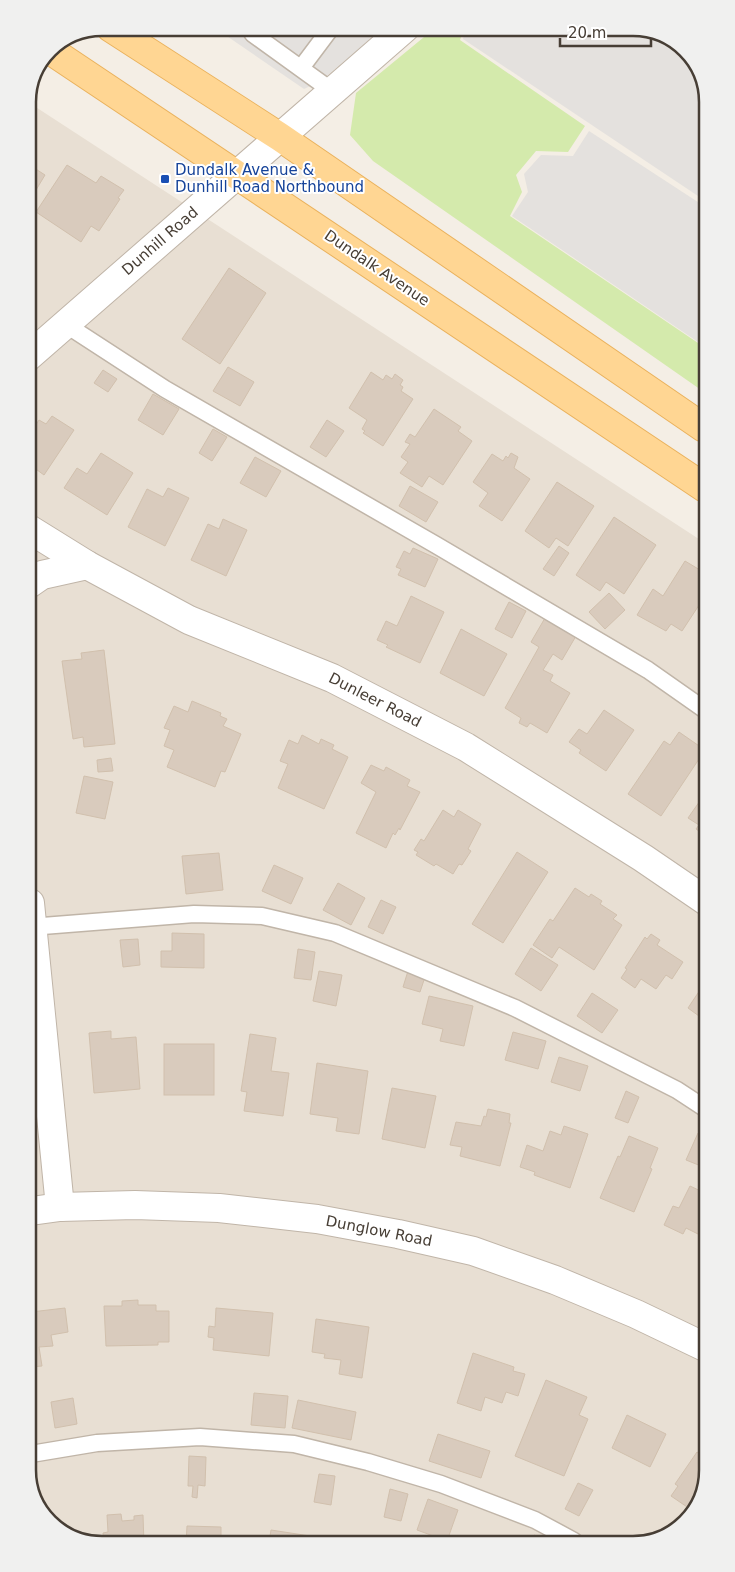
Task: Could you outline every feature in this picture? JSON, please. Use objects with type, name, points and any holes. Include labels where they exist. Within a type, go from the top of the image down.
[{"type":"main road","points":[[123,36],[280,137],[699,425]]},
{"type":"main road","name":"Dundalk Avenue","points":[[57,55],[699,484]]},
{"type":"street","name":"Dunhill Road","points":[[36,350],[396,36]]},
{"type":"street","name":"Dunleer Road","points":[[36,532],[87,565],[189,620],[332,678],[466,747],[643,858],[699,896]]},
{"type":"street","points":[[36,579],[42,575],[87,565]]},
{"type":"street","points":[[36,969],[60,1207]]},
{"type":"street","name":"Dunglow Road","points":[[36,1210],[60,1207],[135,1205],[219,1208],[317,1219],[398,1234],[474,1251],[555,1280],[636,1314],[699,1344]]},
{"type":"lane","points":[[256,36],[332,91]]},
{"type":"lane","points":[[301,68],[326,36]]},
{"type":"lane","points":[[65,324],[166,388],[648,670],[699,706]]},
{"type":"lane","points":[[36,919],[204,914],[262,916],[335,933],[514,1008],[677,1090],[699,1104]]},
{"type":"lane","points":[[36,1453],[97,1443],[200,1437],[294,1444],[368,1462],[441,1484],[535,1520],[565,1536]]},
{"type":"shaded area","points":[[227,36],[374,36],[321,81],[304,89]]},
{"type":"shaded area","points":[[464,36],[637,36],[666,45],[685,62],[692,73],[698,94],[699,197],[463,39]]},
{"type":"shaded area","points":[[36,107],[699,539],[699,1470],[692,1499],[676,1519],[662,1529],[632,1536],[98,1536],[69,1527],[45,1503],[40,1491],[36,1470]]},
{"type":"shaded area","points":[[589,131],[699,203],[699,343],[512,216],[528,192],[524,174],[541,155],[573,156]]},
{"type":"green space","points":[[425,36],[461,36],[460,40],[585,126],[568,152],[536,151],[516,175],[522,192],[510,216],[699,344],[699,389],[373,161],[350,135],[356,93]]},
{"type":"building","points":[[67,165],[96,183],[101,176],[124,190],[99,231],[91,226],[81,242],[36,212]]},
{"type":"building","points":[[36,169],[45,175],[36,190]]},
{"type":"building","points":[[229,268],[266,293],[220,364],[182,339]]},
{"type":"building","points":[[228,367],[254,382],[240,406],[213,391]]},
{"type":"building","points":[[103,370],[117,379],[108,392],[94,383]]},
{"type":"building","points":[[371,372],[383,380],[386,375],[392,379],[395,374],[403,380],[400,385],[403,387],[401,391],[413,399],[383,446],[363,433],[365,431],[362,429],[367,420],[349,408]]},
{"type":"building","points":[[153,394],[179,409],[163,435],[138,420]]},
{"type":"building","points":[[434,409],[461,427],[458,431],[472,441],[443,485],[429,476],[422,487],[400,473],[408,462],[401,457],[410,444],[405,442],[410,434],[415,437]]},
{"type":"building","points":[[52,416],[74,430],[44,475],[36,469],[36,424],[39,420],[46,424]]},
{"type":"building","points":[[327,420],[344,431],[326,457],[310,447]]},
{"type":"building","points":[[213,429],[227,437],[212,461],[199,453]]},
{"type":"building","points":[[101,453],[133,473],[107,515],[64,488],[77,468],[87,474]]},
{"type":"building","points":[[511,453],[518,457],[514,468],[530,479],[502,521],[479,506],[488,493],[473,482],[492,454],[503,461]]},
{"type":"building","points":[[255,457],[281,471],[266,497],[240,483]]},
{"type":"building","points":[[557,482],[594,506],[568,546],[556,538],[549,548],[525,531]]},
{"type":"building","points":[[410,486],[438,502],[426,522],[399,506]]},
{"type":"building","points":[[168,488],[189,498],[165,546],[128,527],[147,489],[163,497]]},
{"type":"building","points":[[614,517],[656,545],[624,594],[606,582],[600,591],[576,575]]},
{"type":"building","points":[[223,519],[247,530],[226,576],[191,560],[208,524],[219,529]]},
{"type":"building","points":[[559,546],[569,553],[554,576],[543,569]]},
{"type":"building","points":[[413,548],[438,559],[425,587],[398,575],[401,569],[396,567],[404,551],[410,554]]},
{"type":"building","points":[[685,561],[699,569],[699,605],[682,631],[671,624],[666,631],[637,615],[653,589],[663,596]]},
{"type":"building","points":[[609,593],[625,610],[605,629],[589,612]]},
{"type":"building","points":[[411,596],[444,612],[420,663],[386,647],[388,645],[377,640],[386,621],[397,626]]},
{"type":"building","points":[[509,602],[526,611],[512,638],[495,629]]},
{"type":"building","points":[[545,618],[576,636],[562,660],[553,654],[543,670],[553,675],[550,681],[570,693],[547,733],[530,723],[527,727],[519,723],[521,718],[505,708],[539,647],[531,642]]},
{"type":"building","points":[[461,629],[507,654],[484,696],[440,673]]},
{"type":"building","points":[[104,650],[115,744],[84,747],[83,737],[73,739],[62,661],[82,659],[81,653]]},
{"type":"building","points":[[192,701],[221,713],[220,716],[227,719],[223,726],[241,734],[225,772],[221,771],[215,787],[167,767],[174,750],[164,746],[170,730],[164,728],[174,706],[188,712]]},
{"type":"building","points":[[604,710],[634,730],[606,771],[579,753],[581,750],[569,742],[579,729],[587,734]]},
{"type":"building","points":[[679,732],[699,746],[699,759],[661,816],[628,794],[664,741],[670,745]]},
{"type":"building","points":[[302,735],[319,744],[321,739],[334,745],[332,749],[348,757],[324,809],[278,788],[288,764],[280,761],[289,740],[298,744]]},
{"type":"building","points":[[111,758],[113,771],[98,772],[97,760]]},
{"type":"building","points":[[371,765],[384,771],[386,767],[410,780],[407,786],[420,792],[400,830],[399,828],[395,835],[393,833],[386,848],[356,833],[376,792],[361,783]]},
{"type":"building","points":[[84,776],[113,782],[105,819],[76,813]]},
{"type":"building","points":[[699,802],[699,825],[688,818]]},
{"type":"building","points":[[443,810],[454,817],[458,810],[481,824],[468,849],[471,851],[462,865],[459,864],[453,874],[436,864],[434,866],[416,855],[418,852],[414,850],[421,839],[424,841]]},
{"type":"building","points":[[517,852],[548,872],[503,943],[472,924]]},
{"type":"building","points":[[219,853],[223,890],[186,894],[182,856]]},
{"type":"building","points":[[274,865],[303,878],[291,904],[262,891]]},
{"type":"building","points":[[338,883],[365,898],[351,925],[323,910]]},
{"type":"building","points":[[575,888],[589,897],[591,894],[602,901],[600,904],[617,915],[613,919],[622,925],[594,970],[559,947],[552,958],[533,945],[550,919],[553,921]]},
{"type":"building","points":[[381,900],[396,907],[383,934],[368,927]]},
{"type":"building","points":[[172,933],[204,934],[204,968],[161,967],[161,951],[172,951]]},
{"type":"building","points":[[651,934],[660,940],[657,945],[683,962],[672,979],[666,975],[656,989],[641,979],[635,988],[621,978],[627,969],[625,968],[645,937],[647,939]]},
{"type":"building","points":[[138,939],[140,965],[123,967],[120,940]]},
{"type":"building","points":[[531,948],[558,965],[541,991],[515,974]]},
{"type":"building","points":[[298,949],[315,952],[311,980],[294,978]]},
{"type":"building","points":[[319,971],[342,975],[336,1006],[313,1001]]},
{"type":"building","points":[[408,971],[425,977],[420,992],[403,987]]},
{"type":"building","points":[[699,992],[699,1016],[688,1008]]},
{"type":"building","points":[[592,993],[618,1010],[602,1033],[577,1016]]},
{"type":"building","points":[[429,996],[473,1006],[464,1046],[440,1041],[443,1029],[422,1024]]},
{"type":"building","points":[[111,1031],[111,1039],[136,1037],[140,1089],[94,1093],[89,1033]]},
{"type":"building","points":[[513,1032],[546,1041],[538,1069],[505,1060]]},
{"type":"building","points":[[250,1034],[276,1038],[271,1071],[289,1073],[283,1116],[244,1111],[247,1092],[241,1091]]},
{"type":"building","points":[[164,1044],[214,1044],[214,1095],[164,1095]]},
{"type":"building","points":[[559,1057],[588,1066],[580,1091],[551,1082]]},
{"type":"building","points":[[317,1063],[368,1071],[359,1134],[336,1131],[338,1118],[310,1114]]},
{"type":"building","points":[[392,1088],[436,1096],[425,1148],[382,1139]]},
{"type":"building","points":[[626,1091],[639,1097],[628,1123],[615,1118]]},
{"type":"building","points":[[488,1109],[510,1114],[509,1123],[511,1123],[500,1166],[460,1156],[462,1147],[450,1145],[456,1122],[481,1126]]},
{"type":"building","points":[[564,1126],[588,1134],[570,1188],[534,1175],[535,1172],[520,1167],[527,1145],[543,1151],[550,1131],[561,1135]]},
{"type":"building","points":[[698,1133],[699,1133],[699,1165],[686,1160]]},
{"type":"building","points":[[629,1136],[658,1148],[650,1168],[652,1169],[634,1212],[600,1198]]},
{"type":"building","points":[[690,1186],[699,1190],[699,1234],[686,1228],[683,1234],[664,1225],[673,1206],[679,1208]]},
{"type":"building","points":[[138,1300],[138,1305],[156,1305],[156,1311],[169,1311],[169,1342],[158,1342],[158,1345],[106,1346],[104,1306],[122,1306],[122,1301]]},
{"type":"building","points":[[65,1308],[68,1332],[51,1335],[53,1346],[39,1347],[42,1366],[36,1367],[36,1311]]},
{"type":"building","points":[[216,1308],[273,1313],[269,1356],[213,1350],[214,1338],[208,1337],[209,1326],[215,1327]]},
{"type":"building","points":[[316,1319],[369,1327],[362,1378],[339,1374],[341,1360],[324,1358],[325,1354],[312,1352]]},
{"type":"building","points":[[473,1353],[514,1367],[513,1371],[525,1374],[518,1396],[506,1392],[502,1403],[485,1397],[481,1411],[457,1403]]},
{"type":"building","points":[[546,1380],[587,1397],[579,1415],[588,1419],[564,1476],[515,1456]]},
{"type":"building","points":[[254,1393],[288,1396],[285,1428],[251,1425]]},
{"type":"building","points":[[73,1398],[77,1424],[55,1428],[51,1402]]},
{"type":"building","points":[[298,1400],[356,1412],[351,1440],[292,1428]]},
{"type":"building","points":[[627,1415],[666,1434],[650,1467],[612,1448]]},
{"type":"building","points":[[438,1434],[490,1451],[481,1478],[429,1461]]},
{"type":"building","points":[[697,1452],[699,1453],[698,1478],[692,1499],[687,1507],[671,1496],[678,1486],[675,1484]]},
{"type":"building","points":[[189,1456],[206,1457],[205,1486],[198,1485],[197,1498],[192,1497],[193,1486],[188,1486]]},
{"type":"building","points":[[319,1474],[335,1476],[331,1505],[314,1502]]},
{"type":"building","points":[[578,1483],[593,1490],[579,1516],[565,1509]]},
{"type":"building","points":[[390,1489],[408,1494],[401,1521],[384,1517]]},
{"type":"building","points":[[428,1499],[458,1510],[449,1536],[433,1536],[417,1530]]},
{"type":"building","points":[[121,1514],[122,1521],[134,1520],[134,1516],[143,1515],[144,1536],[103,1536],[103,1533],[108,1532],[107,1515]]},
{"type":"building","points":[[187,1526],[221,1527],[221,1536],[186,1536]]},
{"type":"building","points":[[271,1530],[310,1536],[270,1536]]},
{"type":"place","name":"Dundalk Avenue & Dunhill Road Northbound","points":[[165,179]]}]
